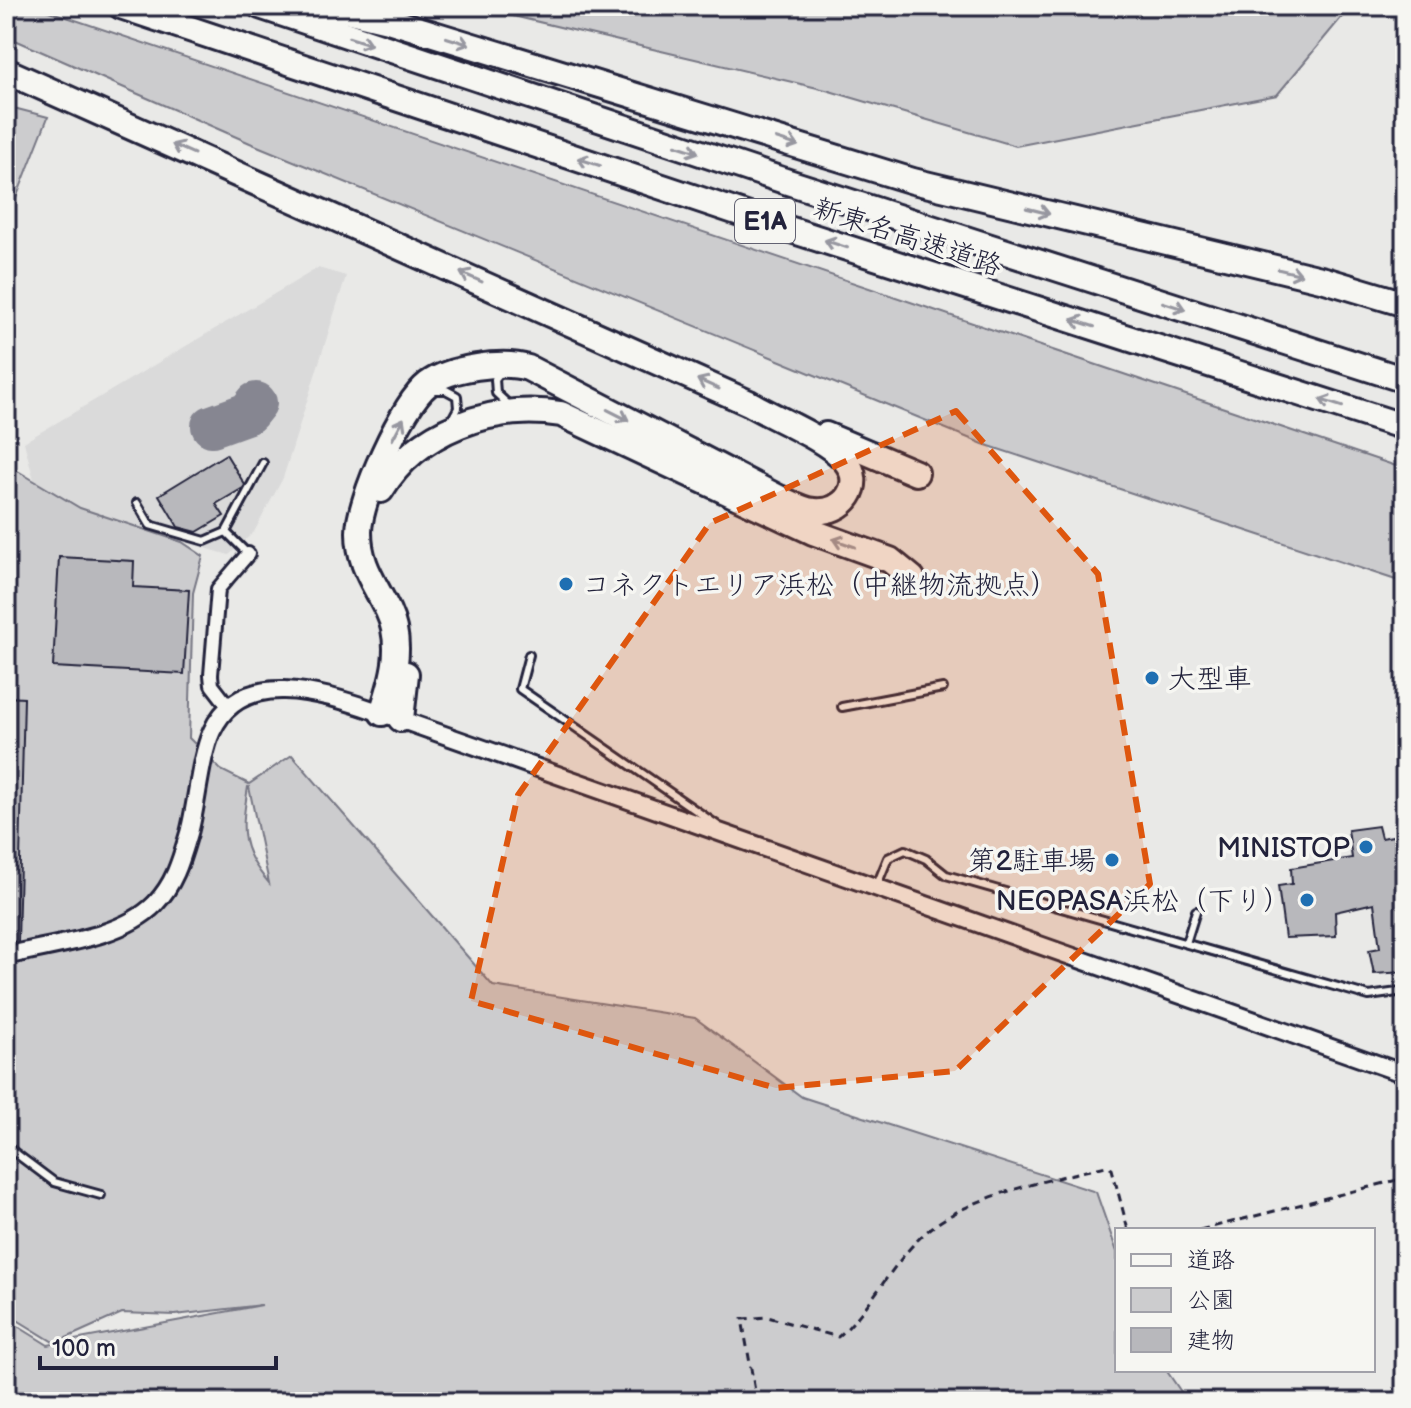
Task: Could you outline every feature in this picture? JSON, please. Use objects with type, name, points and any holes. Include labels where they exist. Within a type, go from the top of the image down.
[{"type":"highway","name":"新東名高速道路","points":[[260,6],[788,182],[1405,380]]},
{"type":"highway","points":[[329,6],[388,20],[913,181],[1325,280],[1405,304]]},
{"type":"highway","name":"新東名高速道路","points":[[125,7],[782,227],[1405,427]]},
{"type":"highway","points":[[6,71],[749,403],[916,473]]},
{"type":"highway","points":[[392,716],[395,636],[388,610],[362,562],[360,517],[370,484],[419,394],[446,375],[492,365],[517,365],[792,504],[814,511],[843,504],[849,498],[854,479],[846,462],[830,449],[749,403]]},
{"type":"highway","points":[[392,716],[407,633],[399,607],[374,558],[372,515],[381,489],[398,465],[419,444],[444,431],[524,412],[561,414],[588,423],[813,532],[890,560],[912,578]]},
{"type":"street","points":[[229,707],[212,685],[211,675],[218,589],[248,554]]},
{"type":"street","points":[[6,956],[101,933],[153,905],[176,878],[212,732],[229,707],[276,688],[334,698],[392,716],[1405,1074]]},
{"type":"lane","points":[[517,365],[500,373],[494,386],[500,399],[524,412]]},
{"type":"lane","points":[[419,394],[439,390],[457,396],[458,408],[444,431]]},
{"type":"lane","points":[[137,503],[150,525],[205,541],[226,532],[263,463]]},
{"type":"lane","points":[[226,532],[248,554]]},
{"type":"lane","points":[[529,655],[520,689],[688,802],[729,835]]},
{"type":"lane","points":[[842,707],[943,688]]},
{"type":"lane","points":[[876,889],[888,858],[905,850],[926,859],[946,875],[1369,996],[1405,991]]},
{"type":"lane","points":[[1186,943],[1196,911]]},
{"type":"lane","points":[[6,1146],[54,1182],[101,1195]]},
{"type":"path","points":[[757,1402],[742,1319],[768,1317],[838,1337],[858,1319],[924,1234],[956,1214],[1034,1184],[1106,1166],[1112,1169],[1127,1228]]},
{"type":"path","points":[[1208,1228],[1405,1178]]},
{"type":"path","points":[[559,1402],[592,1396],[642,1402]]},
{"type":"highlighted area","points":[[956,411],[1098,574],[1150,884],[955,1071],[776,1088],[471,1001],[518,795],[710,523]]},
{"type":"shaded area","points":[[318,268],[346,276],[283,478],[254,532],[229,555],[129,526],[80,508],[34,480],[24,442]]},
{"type":"green space","points":[[6,6],[34,6],[1405,469],[1405,583],[983,444],[250,143],[6,36]]},
{"type":"green space","points":[[471,6],[1351,6],[1277,95],[1016,146],[826,90]]},
{"type":"green space","points":[[6,106],[48,117],[6,224]]},
{"type":"green space","points":[[6,464],[80,508],[182,542],[203,556],[193,593],[189,738],[221,770],[249,784],[292,755],[493,986],[695,1018],[802,1097],[1096,1192],[1115,1246],[1115,1372],[1167,1372],[1188,1402],[6,1402],[6,1319],[48,1345],[262,1305],[175,1315],[122,1313],[55,1343],[6,1313]],"holes":[[[248,787],[269,883],[247,849],[244,815]]]},
{"type":"building","points":[[226,454],[245,485],[216,504],[224,516],[197,532],[178,527],[159,495]]},
{"type":"building","points":[[59,557],[134,561],[133,587],[189,590],[184,674],[53,667]]},
{"type":"building","points":[[6,697],[24,698],[18,942],[6,941]]},
{"type":"building","name":"NEOPASA浜松（下り）","points":[[1378,826],[1381,838],[1405,834],[1405,972],[1374,974],[1369,950],[1380,948],[1374,903],[1335,912],[1336,936],[1285,938],[1278,886],[1292,884],[1291,868],[1352,858],[1348,830]]},
{"type":"taxiway","points":[[212,426],[248,413],[256,403]]},
{"type":"place","name":"コネクトエリア浜松（中継物流拠点）","points":[[566,584]]},
{"type":"place","name":"大型車","points":[[1152,678]]},
{"type":"place","name":"MINISTOP","points":[[1366,847]]},
{"type":"place","name":"第2駐車場","points":[[1112,860]]},
{"type":"place","name":"NEOPASA浜松（下り）","points":[[1307,900]]}]
